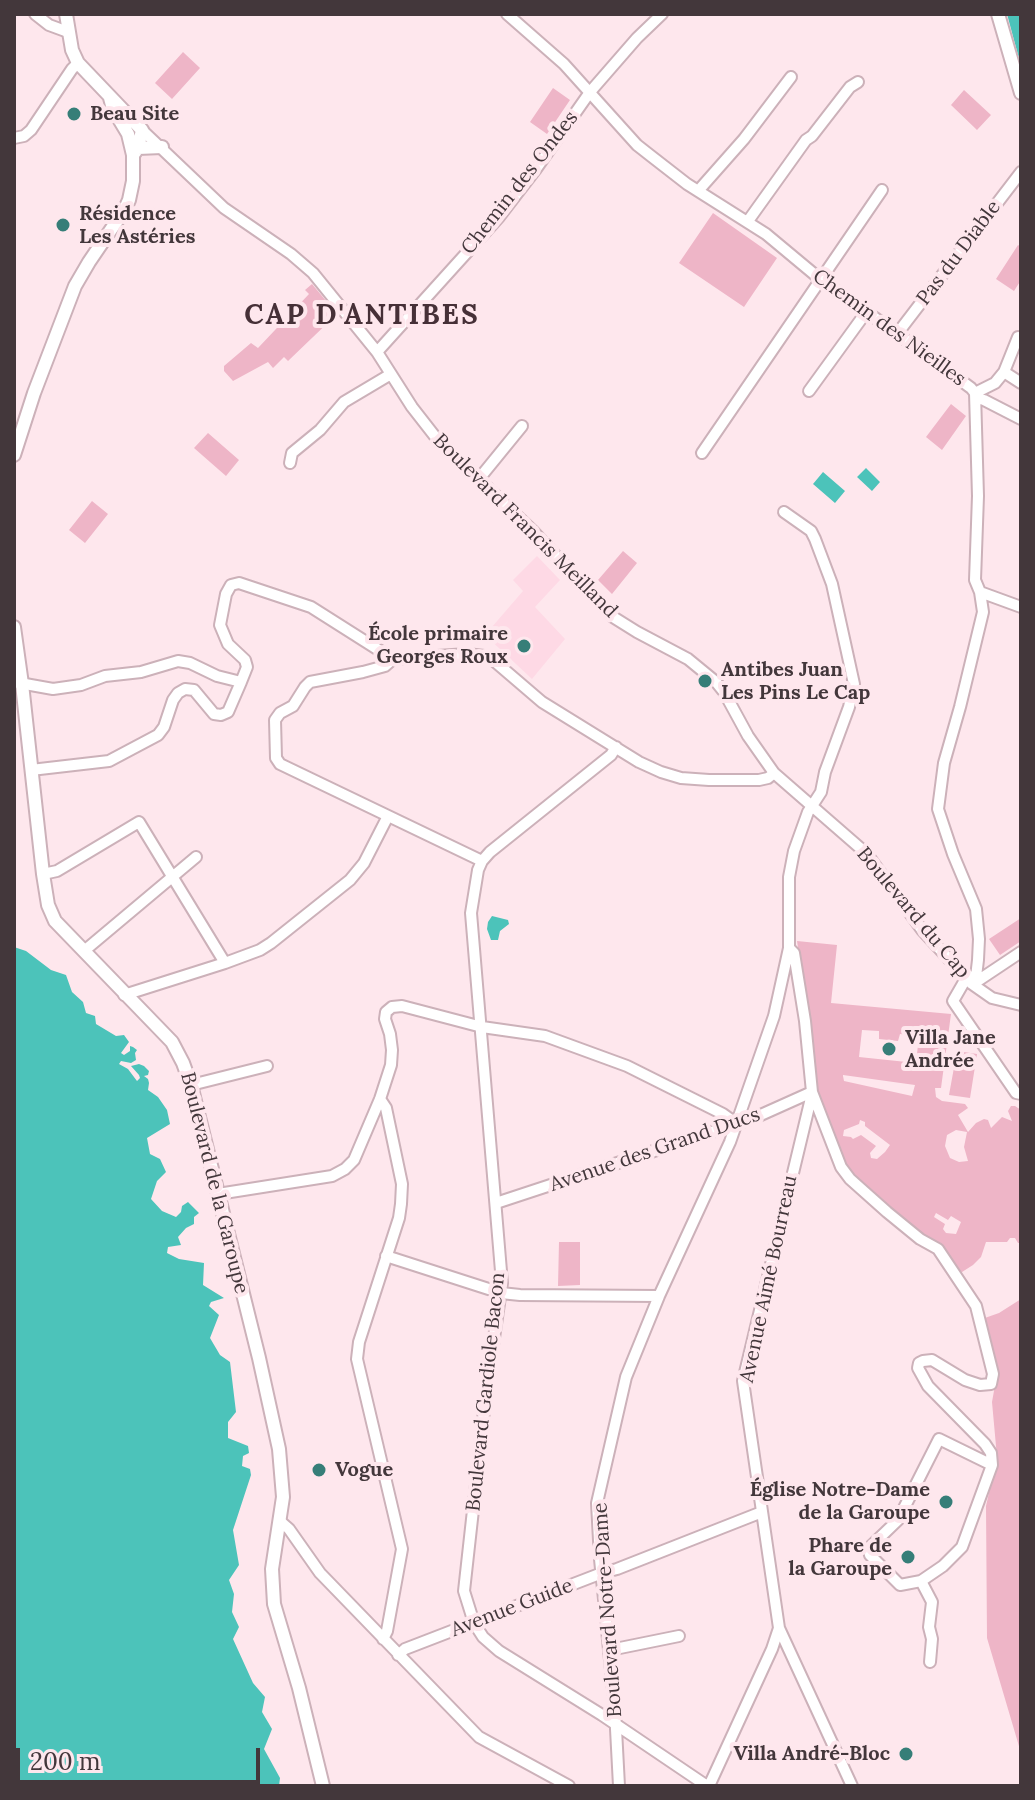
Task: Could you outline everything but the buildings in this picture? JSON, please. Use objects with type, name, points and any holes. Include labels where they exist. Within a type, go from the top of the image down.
[{"type":"street","points":[[35,14],[49,25],[68,32]]},
{"type":"street","points":[[14,455],[33,395],[75,286],[125,209],[132,188],[135,130],[113,109],[110,98],[78,63],[72,50],[66,14]]},
{"type":"street","name":"Chemin des Nieilles","points":[[507,14],[564,64],[637,145],[698,191],[766,234],[820,279],[971,388],[976,396],[978,496],[975,580],[983,612],[944,763],[938,809],[976,909],[979,939],[976,977],[953,1001],[1016,1093],[1021,1094]]},
{"type":"street","name":"Chemin des Ondes","points":[[377,352],[499,217],[590,92],[662,14]]},
{"type":"street","points":[[998,14],[1021,93]]},
{"type":"street","points":[[14,138],[24,136],[31,130],[78,63]]},
{"type":"street","points":[[698,191],[744,139],[791,77]]},
{"type":"street","points":[[748,221],[806,140],[850,87],[858,82]]},
{"type":"street","name":"Boulevard Francis Meilland","points":[[135,130],[162,147],[224,208],[307,268],[377,352],[412,407],[437,439],[533,531],[613,617],[688,659],[716,682],[774,773],[812,807]]},
{"type":"street","points":[[136,152],[162,147]]},
{"type":"street","name":"Pas du Diable","points":[[897,334],[1021,172]]},
{"type":"street","points":[[702,453],[882,190]]},
{"type":"street","points":[[809,391],[867,311]]},
{"type":"street","points":[[1018,337],[1004,372],[995,383],[976,396],[1021,419]]},
{"type":"street","points":[[1004,372],[1021,383]]},
{"type":"street","points":[[290,463],[292,453],[320,430],[344,402],[391,374]]},
{"type":"street","points":[[478,480],[522,426]]},
{"type":"street","points":[[784,512],[811,531],[815,539],[832,584],[854,684],[821,792],[808,812],[794,851],[789,877],[789,948],[794,953],[805,1021],[812,1092],[841,1167],[850,1179],[920,1239],[938,1249],[976,1306],[993,1374],[991,1384],[980,1385],[965,1380],[932,1360],[919,1363],[918,1368],[928,1386],[991,1453],[992,1465],[962,1547],[943,1566],[921,1581],[900,1585],[870,1555],[870,1547],[897,1522],[939,1439],[992,1465]]},
{"type":"street","points":[[31,770],[109,761],[158,735],[173,700],[185,689],[194,690],[214,714],[228,712],[247,667],[245,660],[228,644],[220,625],[226,594],[231,585],[239,583],[311,607],[393,659],[467,654],[484,656],[503,667],[542,702],[639,762],[661,772],[681,778],[709,780],[759,780],[774,773]]},
{"type":"street","points":[[980,592],[1021,607]]},
{"type":"street","name":"Boulevard de la Garoupe","points":[[14,627],[18,683],[48,905],[55,921],[172,1042],[191,1085],[279,1449],[283,1497],[272,1569],[274,1604],[323,1786]]},
{"type":"street","points":[[393,659],[385,666],[310,682],[293,706],[280,713],[275,720],[276,758],[280,764],[482,861],[611,755],[616,747]]},
{"type":"street","points":[[18,683],[53,689],[81,685],[105,676],[141,672],[178,661],[241,682]]},
{"type":"street","name":"Boulevard du Cap","points":[[812,807],[867,854],[922,930],[969,981],[992,998],[1021,1005]]},
{"type":"street","points":[[124,995],[225,963],[271,943],[350,880],[364,863],[388,816]]},
{"type":"street","points":[[43,874],[57,871],[139,822],[225,963]]},
{"type":"street","points":[[84,951],[196,857]]},
{"type":"street","name":"Boulevard Gardiole Bacon","points":[[482,861],[471,913],[501,1293],[486,1393],[464,1591],[474,1623],[483,1637],[499,1651],[708,1786]]},
{"type":"street","name":"Boulevard Notre-Dame","points":[[619,1786],[597,1503],[626,1377],[737,1124],[774,1016],[789,948]]},
{"type":"street","points":[[969,981],[1021,952]]},
{"type":"street","points":[[218,1194],[332,1176],[354,1160],[391,1065],[390,1034],[385,1019],[386,1012],[392,1007],[402,1006],[482,1027],[545,1036],[627,1066],[737,1124]]},
{"type":"street","points":[[191,1085],[267,1066]]},
{"type":"street","name":"Avenue des Grand Ducs","points":[[496,1203],[737,1124],[812,1092]]},
{"type":"street","name":"Avenue Aimé Bourreau","points":[[812,1092],[743,1381],[779,1628],[852,1786]]},
{"type":"street","points":[[380,1099],[386,1108],[402,1184],[401,1204],[359,1342],[357,1359],[402,1549],[383,1639]]},
{"type":"street","points":[[386,1256],[501,1293],[659,1296]]},
{"type":"street","name":"Avenue Guide","points":[[398,1655],[405,1649],[762,1512]]},
{"type":"street","points":[[281,1522],[320,1573],[479,1737],[569,1786]]},
{"type":"street","points":[[921,1581],[932,1602],[930,1662]]},
{"type":"street","points":[[708,1786],[779,1628]]},
{"type":"street","points":[[610,1650],[679,1636]]},
{"type":"shaded area","points":[[183,52],[200,68],[172,99],[155,83]]},
{"type":"shaded area","points":[[553,88],[570,100],[547,134],[530,122]]},
{"type":"shaded area","points":[[964,90],[991,115],[977,130],[951,105]]},
{"type":"shaded area","points":[[713,213],[777,258],[744,307],[679,263]]},
{"type":"shaded area","points":[[1018,245],[1021,247],[1021,280],[1014,291],[996,279]]},
{"type":"shaded area","points":[[312,284],[337,314],[288,361],[284,357],[273,368],[268,362],[233,381],[224,371],[224,366],[251,343],[258,348],[309,294],[305,290]]},
{"type":"shaded area","points":[[951,404],[966,416],[942,450],[926,437]]},
{"type":"shaded area","points":[[208,433],[239,460],[226,476],[194,448]]},
{"type":"shaded area","points":[[92,501],[108,514],[85,543],[69,530]]},
{"type":"shaded area","points":[[623,551],[637,563],[612,594],[598,580]]},
{"type":"shaded area","points":[[537,556],[560,580],[535,607],[565,639],[532,679],[485,635],[523,591],[513,580]]},
{"type":"shaded area","points":[[1021,918],[1021,941],[1000,955],[989,939]]},
{"type":"shaded area","points":[[797,941],[837,945],[831,1003],[951,1014],[941,1088],[935,1088],[936,1097],[942,1101],[965,1104],[968,1108],[958,1115],[968,1132],[984,1119],[988,1120],[991,1128],[1002,1117],[1012,1121],[1008,1111],[1011,1106],[1021,1110],[1021,1243],[1015,1238],[1007,1242],[986,1242],[981,1257],[973,1265],[962,1272],[954,1270],[938,1249],[850,1179],[812,1092],[810,1030]],"holes":[[[862,1030],[879,1031],[879,1039],[898,1041],[900,1034],[919,1036],[916,1063],[859,1057]],[[843,1075],[915,1085],[912,1096],[844,1081]],[[860,1120],[865,1122],[865,1126],[890,1145],[877,1159],[871,1158],[870,1153],[876,1146],[861,1135],[853,1139],[843,1136],[844,1130],[859,1124]],[[956,1130],[967,1132],[964,1147],[968,1161],[959,1162],[950,1158],[945,1146],[947,1135]],[[936,1213],[948,1220],[951,1216],[961,1222],[956,1234],[946,1233],[943,1229],[945,1224],[934,1217]]]},
{"type":"shaded area","points":[[957,1051],[977,1054],[970,1098],[949,1095]]},
{"type":"shaded area","points":[[559,1242],[580,1242],[580,1285],[558,1286]]},
{"type":"shaded area","points":[[1021,1299],[1021,1753],[987,1638],[986,1506],[997,1457],[992,1402],[997,1374],[982,1319],[999,1313]]},
{"type":"water","points":[[1007,14],[1021,14],[1021,66]]},
{"type":"water","points":[[866,468],[880,482],[872,491],[857,477]]},
{"type":"water","points":[[823,472],[845,491],[835,503],[813,484]]},
{"type":"water","points":[[492,916],[508,920],[509,924],[500,931],[498,940],[491,940],[487,929]]},
{"type":"water","points":[[14,947],[26,951],[51,970],[66,975],[72,992],[83,1002],[86,1013],[95,1016],[96,1024],[116,1036],[124,1035],[129,1042],[121,1053],[124,1055],[130,1051],[130,1046],[133,1047],[137,1050],[136,1060],[131,1063],[121,1061],[119,1064],[128,1069],[137,1081],[139,1075],[131,1066],[144,1066],[149,1071],[144,1076],[148,1079],[148,1090],[158,1097],[167,1110],[170,1124],[147,1138],[150,1154],[160,1159],[166,1172],[157,1181],[151,1199],[162,1211],[176,1217],[188,1202],[199,1213],[194,1217],[194,1224],[178,1237],[181,1245],[168,1247],[167,1253],[179,1259],[204,1263],[203,1285],[224,1298],[211,1302],[209,1306],[219,1315],[210,1338],[220,1355],[230,1362],[236,1412],[228,1422],[228,1438],[248,1446],[249,1453],[243,1456],[242,1466],[250,1469],[251,1475],[233,1530],[239,1565],[229,1580],[234,1594],[232,1612],[239,1627],[233,1639],[253,1683],[265,1697],[262,1712],[272,1729],[264,1749],[280,1778],[279,1786],[14,1786]]},
{"type":"place","name":"Beau Site","points":[[74,114]]},
{"type":"place","name":"Résidence Les Astéries","points":[[63,225]]},
{"type":"place","name":"École primaire Georges Roux","points":[[524,646]]},
{"type":"place","name":"Antibes Juan Les Pins Le Cap","points":[[705,681]]},
{"type":"place","name":"Villa Jane Andrée","points":[[889,1049]]},
{"type":"place","name":"Vogue","points":[[319,1470]]},
{"type":"place","name":"Église Notre-Dame de la Garoupe","points":[[946,1502]]},
{"type":"place","name":"Phare de la Garoupe","points":[[908,1557]]},
{"type":"place","name":"Villa André-Bloc","points":[[906,1754]]},
{"type":"district","name":"CAP D'ANTIBES","points":[[362,316]]}]
